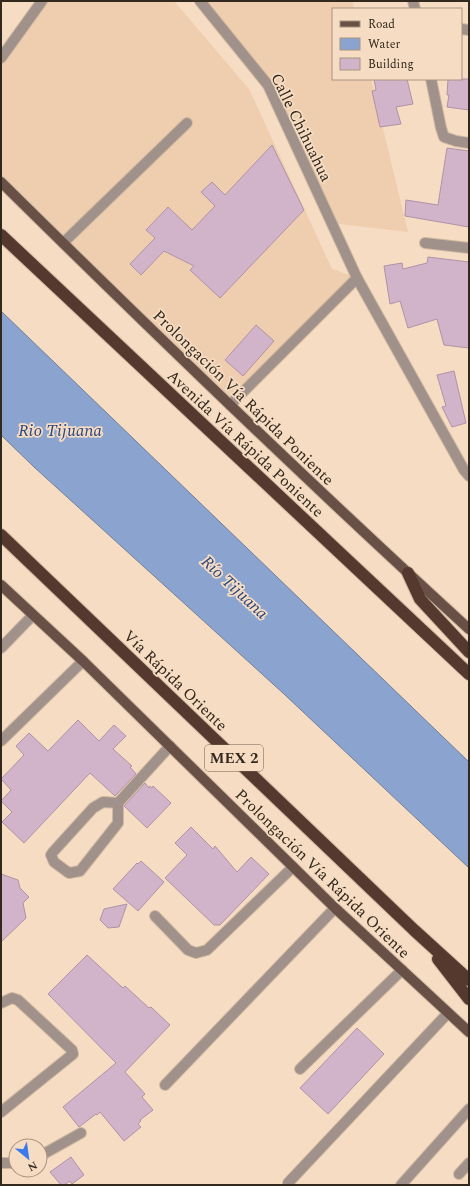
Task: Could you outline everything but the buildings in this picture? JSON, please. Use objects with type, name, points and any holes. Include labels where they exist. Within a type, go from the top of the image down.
[{"type":"highway","name":"Avenida Vía Rápida Poniente","points":[[1,235],[469,674]]},
{"type":"highway","name":"Vía Rápida Oriente","points":[[1,535],[414,930],[469,980]]},
{"type":"highway","points":[[408,574],[420,599],[469,652]]},
{"type":"highway","points":[[414,930],[469,998]]},
{"type":"main road","name":"Prolongación Vía Rápida Poniente","points":[[1,182],[230,405],[408,574],[469,629]]},
{"type":"main road","name":"Prolongación Vía Rápida Oriente","points":[[1,585],[83,661],[335,908],[469,1032]]},
{"type":"street","points":[[2,54],[42,1]]},
{"type":"street","name":"Calle Chihuahua","points":[[200,1],[268,85],[357,278],[467,472]]},
{"type":"street","points":[[431,80],[444,137],[469,143]]},
{"type":"street","points":[[63,243],[187,123]]},
{"type":"street","points":[[425,243],[469,248]]},
{"type":"street","points":[[230,405],[357,278]]},
{"type":"street","points":[[1,648],[34,615]]},
{"type":"street","points":[[1,741],[83,661]]},
{"type":"street","points":[[118,802],[103,802],[93,808],[53,852],[52,855],[54,862],[69,873],[80,871],[118,823],[118,802],[170,746]]},
{"type":"street","points":[[155,916],[188,950],[196,953],[207,950],[293,866]]},
{"type":"street","points":[[165,1085],[335,908]]},
{"type":"street","points":[[300,1069],[402,970]]},
{"type":"street","points":[[1,1004],[12,998],[18,1000],[72,1050],[72,1054],[1,1112]]},
{"type":"street","points":[[288,1183],[448,1013]]},
{"type":"street","points":[[401,1185],[469,1109]]},
{"type":"street","points":[[48,1152],[81,1133]]},
{"type":"street","points":[[459,1174],[469,1163]]},
{"type":"shaded area","points":[[42,1],[174,1],[249,89],[332,269],[357,278],[230,405],[1,182],[1,58]]},
{"type":"shaded area","points":[[200,1],[353,1],[354,8],[332,8],[332,80],[371,80],[408,232],[331,223],[268,85]]},
{"type":"water","name":"Rio Tijuana","points":[[1,311],[469,762],[469,868],[284,694],[34,467],[1,435]]},
{"type":"water label","name":"Río Tijuana","points":[[235,587]]}]
